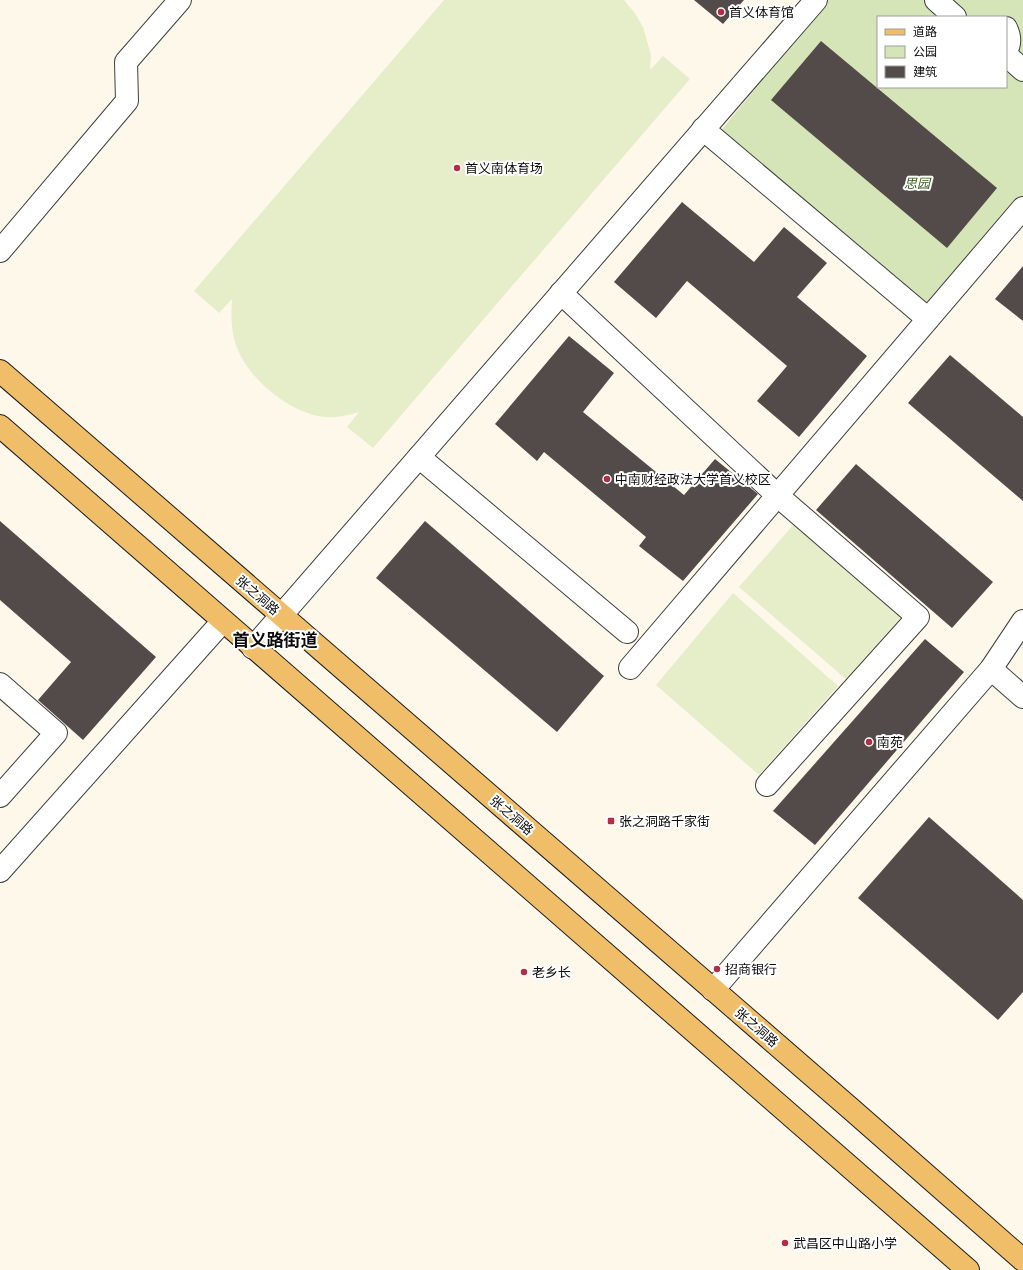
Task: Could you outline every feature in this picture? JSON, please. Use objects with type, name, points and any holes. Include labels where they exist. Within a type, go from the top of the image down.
[{"type":"main road","name":"张之洞路","points":[[0,371],[1023,1260]]},
{"type":"main road","points":[[0,426],[968,1270]]},
{"type":"street","points":[[0,252],[127,101],[126,62],[180,0]]},
{"type":"street","points":[[253,648],[816,0]]},
{"type":"street","points":[[936,0],[954,16]]},
{"type":"street","points":[[1007,30],[1010,40],[1007,48]]},
{"type":"street","points":[[1007,56],[1023,70]]},
{"type":"street","points":[[703,129],[928,319]]},
{"type":"street","points":[[630,668],[1023,208]]},
{"type":"street","points":[[560,293],[778,496],[918,617],[767,785]]},
{"type":"street","points":[[419,456],[627,632]]},
{"type":"street","points":[[0,871],[223,621]]},
{"type":"street","points":[[713,990],[992,669],[1023,621]]},
{"type":"street","points":[[992,669],[1023,697]]},
{"type":"street","points":[[0,684],[56,733],[0,796]]},
{"type":"green space","name":"首义南体育场","points":[[444,0],[624,0],[634,12],[643,27],[651,55],[650,70],[663,56],[690,79],[373,448],[347,427],[359,412],[335,417],[312,414],[298,409],[271,392],[248,368],[240,355],[233,331],[231,316],[232,299],[219,313],[194,291]]},
{"type":"green space","name":"思园","points":[[828,0],[1023,0],[1023,206],[928,319],[718,134]]},
{"type":"green space","points":[[794,524],[902,616],[846,679],[739,587]]},
{"type":"green space","points":[[733,593],[838,686],[759,775],[656,685]]},
{"type":"building","name":"首义体育馆","points":[[694,0],[744,0],[723,24]]},
{"type":"building","points":[[821,41],[997,188],[947,248],[771,100]]},
{"type":"building","points":[[682,202],[754,262],[784,227],[827,263],[797,297],[867,356],[799,437],[757,401],[787,366],[687,281],[656,318],[614,282]]},
{"type":"building","points":[[1023,266],[1023,321],[995,299]]},
{"type":"building","points":[[569,336],[614,373],[583,412],[684,495],[715,459],[758,494],[683,581],[639,546],[646,537],[544,452],[537,461],[495,424]]},
{"type":"building","points":[[950,355],[1023,417],[1023,501],[908,403]]},
{"type":"building","points":[[856,464],[993,582],[952,628],[816,510]]},
{"type":"building","points":[[0,521],[156,657],[83,740],[38,700],[71,662],[0,600]]},
{"type":"building","points":[[425,521],[604,676],[557,732],[376,578]]},
{"type":"building","name":"南苑","points":[[925,639],[964,672],[815,845],[773,811]]},
{"type":"building","points":[[929,817],[1023,900],[1023,992],[998,1020],[858,898]]},
{"type":"place","name":"首义体育馆","points":[[721,12]]},
{"type":"place","name":"首义南体育场","points":[[457,168]]},
{"type":"place","name":"中南财经政法大学首义校区","points":[[607,479]]},
{"type":"place","name":"南苑","points":[[869,742]]},
{"type":"place","name":"张之洞路千家街","points":[[611,821]]},
{"type":"place","name":"招商银行","points":[[717,969]]},
{"type":"place","name":"老乡长","points":[[524,972]]},
{"type":"place","name":"武昌区中山路小学","points":[[785,1243]]},
{"type":"district","name":"首义路街道","points":[[275,640]]}]
